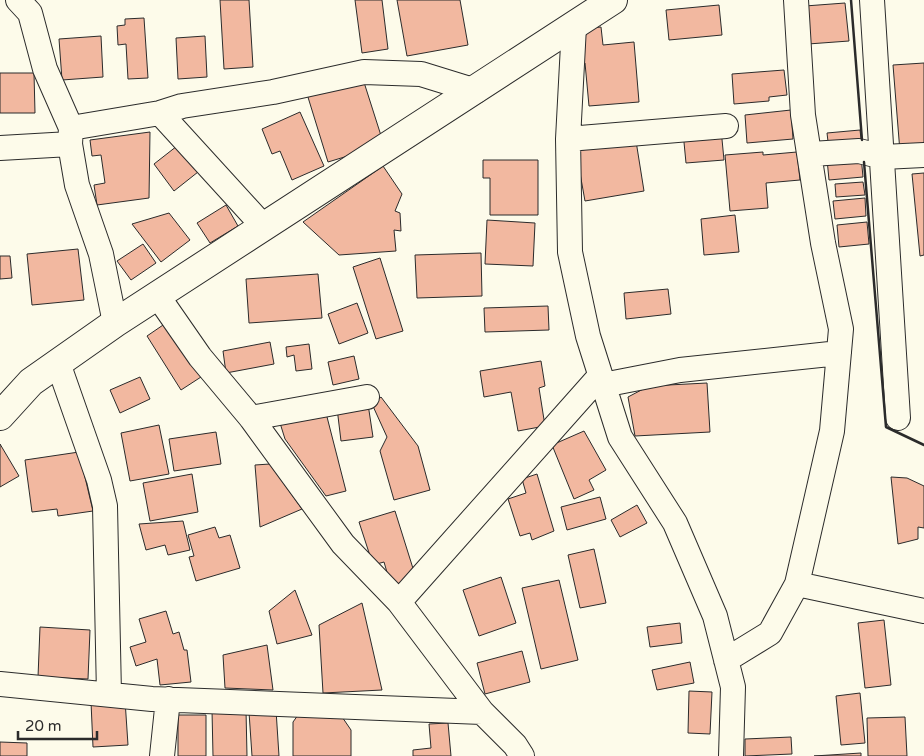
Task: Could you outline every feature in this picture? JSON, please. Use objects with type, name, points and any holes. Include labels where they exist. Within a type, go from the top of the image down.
[{"type":"main road","points":[[0,416],[31,382],[115,323],[476,91],[613,0]]},
{"type":"street","points":[[18,0],[30,13],[45,69],[71,136],[77,185],[101,254],[115,323]]},
{"type":"street","points":[[726,660],[770,633],[797,584],[832,432],[841,329],[823,243],[803,115],[796,0]]},
{"type":"street","points":[[872,0],[884,158],[898,418]]},
{"type":"street","points":[[574,26],[568,139],[570,252],[588,336],[620,437],[675,523],[715,616],[733,687],[730,756]]},
{"type":"street","points":[[0,148],[71,136],[182,106],[273,92],[364,72],[421,74],[476,91]]},
{"type":"street","points":[[160,113],[264,227]]},
{"type":"street","points":[[568,139],[726,126]]},
{"type":"street","points":[[810,154],[859,151],[884,158],[924,155]]},
{"type":"street","points":[[157,295],[200,357],[251,418],[343,544],[399,602],[482,712],[515,745],[522,756]]},
{"type":"street","points":[[399,602],[602,380],[839,353]]},
{"type":"street","points":[[58,363],[99,480],[105,506],[109,694]]},
{"type":"street","points":[[251,418],[367,396]]},
{"type":"street","points":[[797,584],[924,611]]},
{"type":"street","points":[[0,684],[168,699],[482,712]]},
{"type":"street","points":[[162,756],[168,699]]},
{"type":"building","points":[[220,0],[249,0],[253,67],[224,69]]},
{"type":"building","points":[[355,0],[382,0],[388,49],[362,53]]},
{"type":"building","points":[[397,0],[460,0],[468,45],[407,56]]},
{"type":"building","points":[[845,3],[849,41],[808,44],[805,6]]},
{"type":"building","points":[[719,5],[722,35],[669,40],[666,10]]},
{"type":"building","points":[[144,18],[148,78],[128,79],[126,44],[118,45],[117,26],[125,25],[125,19]]},
{"type":"building","points":[[601,27],[603,45],[634,42],[639,102],[589,106],[585,63],[582,63],[579,29]]},
{"type":"building","points":[[101,36],[103,77],[62,80],[59,39]]},
{"type":"building","points":[[205,36],[207,77],[178,79],[176,38]]},
{"type":"building","points":[[924,63],[924,150],[900,152],[893,65]]},
{"type":"building","points":[[784,70],[787,95],[769,97],[769,101],[734,104],[732,74]]},
{"type":"building","points":[[0,73],[34,73],[35,113],[0,113]]},
{"type":"building","points":[[362,76],[384,145],[328,162],[307,94]]},
{"type":"building","points":[[791,110],[793,139],[747,143],[745,115]]},
{"type":"building","points":[[300,112],[324,166],[292,180],[280,151],[272,154],[262,129]]},
{"type":"building","points":[[721,129],[724,160],[686,163],[683,132]]},
{"type":"building","points":[[860,130],[862,147],[829,150],[827,133]]},
{"type":"building","points":[[150,132],[149,198],[97,205],[94,185],[105,183],[101,155],[92,156],[90,140]]},
{"type":"building","points":[[636,141],[644,191],[585,201],[576,151]]},
{"type":"building","points":[[177,146],[198,172],[174,191],[154,164]]},
{"type":"building","points":[[763,152],[763,155],[797,152],[800,180],[766,183],[768,208],[730,211],[725,155]]},
{"type":"building","points":[[861,156],[863,177],[829,180],[827,159]]},
{"type":"building","points":[[483,160],[538,160],[538,215],[490,215],[490,178],[483,178]]},
{"type":"building","points":[[383,166],[402,194],[395,211],[400,213],[401,231],[394,230],[396,251],[339,255],[303,222]]},
{"type":"building","points":[[924,173],[924,255],[920,256],[912,174]]},
{"type":"building","points":[[863,182],[865,195],[836,197],[835,184]]},
{"type":"building","points":[[865,198],[866,216],[835,219],[833,201]]},
{"type":"building","points":[[226,205],[238,226],[210,243],[197,223]]},
{"type":"building","points":[[169,213],[190,240],[161,262],[132,224]]},
{"type":"building","points":[[735,215],[739,252],[704,255],[701,219]]},
{"type":"building","points":[[487,220],[535,223],[533,266],[485,264]]},
{"type":"building","points":[[867,222],[869,244],[839,247],[837,225]]},
{"type":"building","points":[[143,244],[156,263],[131,280],[117,261]]},
{"type":"building","points":[[78,249],[84,300],[32,305],[27,254]]},
{"type":"building","points":[[481,253],[482,296],[417,298],[415,255]]},
{"type":"building","points":[[0,256],[10,256],[12,278],[0,279]]},
{"type":"building","points":[[380,258],[403,331],[376,339],[353,267]]},
{"type":"building","points":[[318,274],[322,318],[249,323],[246,279]]},
{"type":"building","points":[[668,289],[671,314],[626,319],[624,293]]},
{"type":"building","points":[[357,303],[368,333],[339,344],[328,314]]},
{"type":"building","points":[[548,306],[549,330],[485,332],[484,308]]},
{"type":"building","points":[[166,323],[201,377],[181,390],[147,336]]},
{"type":"building","points":[[270,342],[274,364],[226,373],[223,351]]},
{"type":"building","points":[[309,344],[312,369],[296,371],[294,355],[287,357],[286,347]]},
{"type":"building","points":[[354,356],[359,379],[333,385],[328,362]]},
{"type":"building","points":[[541,361],[545,386],[539,388],[545,426],[518,431],[511,392],[484,397],[480,371]]},
{"type":"building","points":[[140,377],[150,399],[120,413],[110,390]]},
{"type":"building","points":[[707,383],[710,432],[635,436],[628,397],[649,386]]},
{"type":"building","points":[[381,397],[418,446],[430,490],[394,500],[380,451],[387,437],[372,404]]},
{"type":"building","points":[[368,404],[373,437],[341,441],[337,408]]},
{"type":"building","points":[[326,413],[346,491],[326,496],[285,439],[280,423]]},
{"type":"building","points":[[159,425],[169,474],[130,481],[121,433]]},
{"type":"building","points":[[584,431],[606,470],[589,480],[594,490],[574,499],[552,445]]},
{"type":"building","points":[[216,432],[221,464],[174,471],[169,439]]},
{"type":"building","points":[[0,444],[19,476],[0,487]]},
{"type":"building","points":[[79,452],[93,511],[58,516],[57,509],[32,512],[25,460]]},
{"type":"building","points":[[270,464],[302,509],[260,527],[255,465]]},
{"type":"building","points":[[192,474],[198,512],[150,521],[143,483]]},
{"type":"building","points":[[537,474],[554,531],[532,540],[530,533],[520,536],[508,499],[526,493],[522,479]]},
{"type":"building","points":[[891,477],[907,478],[924,486],[924,528],[918,527],[918,539],[898,544]]},
{"type":"building","points":[[600,497],[606,519],[567,530],[561,507]]},
{"type":"building","points":[[637,505],[647,523],[620,537],[611,520]]},
{"type":"building","points":[[395,511],[416,578],[391,586],[384,562],[373,565],[359,522]]},
{"type":"building","points":[[183,521],[190,550],[168,555],[165,545],[146,550],[139,524]]},
{"type":"building","points":[[215,527],[219,538],[230,535],[240,568],[196,581],[189,557],[194,556],[188,535]]},
{"type":"building","points":[[594,549],[606,603],[580,608],[568,555]]},
{"type":"building","points":[[501,577],[516,623],[479,636],[463,590]]},
{"type":"building","points":[[559,580],[578,660],[541,669],[522,588]]},
{"type":"building","points":[[295,590],[312,635],[277,644],[269,611]]},
{"type":"building","points":[[362,603],[382,690],[323,693],[319,625]]},
{"type":"building","points":[[166,611],[173,634],[179,632],[184,650],[187,650],[191,682],[160,685],[157,659],[136,666],[130,647],[146,642],[139,619]]},
{"type":"building","points":[[884,620],[891,685],[865,688],[858,623]]},
{"type":"building","points":[[680,623],[682,643],[650,647],[647,627]]},
{"type":"building","points":[[40,627],[90,630],[88,679],[38,677]]},
{"type":"building","points":[[267,645],[273,690],[225,688],[223,655]]},
{"type":"building","points":[[522,651],[530,682],[485,694],[477,663]]},
{"type":"building","points":[[690,662],[694,683],[657,690],[652,670]]},
{"type":"building","points":[[689,691],[712,692],[710,734],[688,733]]},
{"type":"building","points":[[860,693],[865,743],[841,745],[836,696]]},
{"type":"building","points":[[125,700],[128,745],[93,747],[91,702]]},
{"type":"building","points":[[303,708],[336,708],[351,730],[351,756],[293,756],[293,722]]},
{"type":"building","points":[[212,710],[246,710],[247,756],[213,756]]},
{"type":"building","points":[[276,710],[279,756],[252,756],[249,712]]},
{"type":"building","points":[[178,715],[206,715],[206,756],[178,756]]},
{"type":"building","points":[[905,717],[907,756],[868,756],[867,718]]},
{"type":"building","points":[[448,723],[451,756],[413,756],[413,750],[431,748],[429,724]]},
{"type":"building","points":[[791,737],[792,754],[745,756],[745,739]]},
{"type":"building","points":[[0,742],[27,743],[27,756],[0,756]]},
{"type":"building","points":[[861,753],[861,756],[814,756]]},
{"type":"wall","points":[[851,0],[862,140]]},
{"type":"wall","points":[[864,162],[886,427],[924,445]]}]
